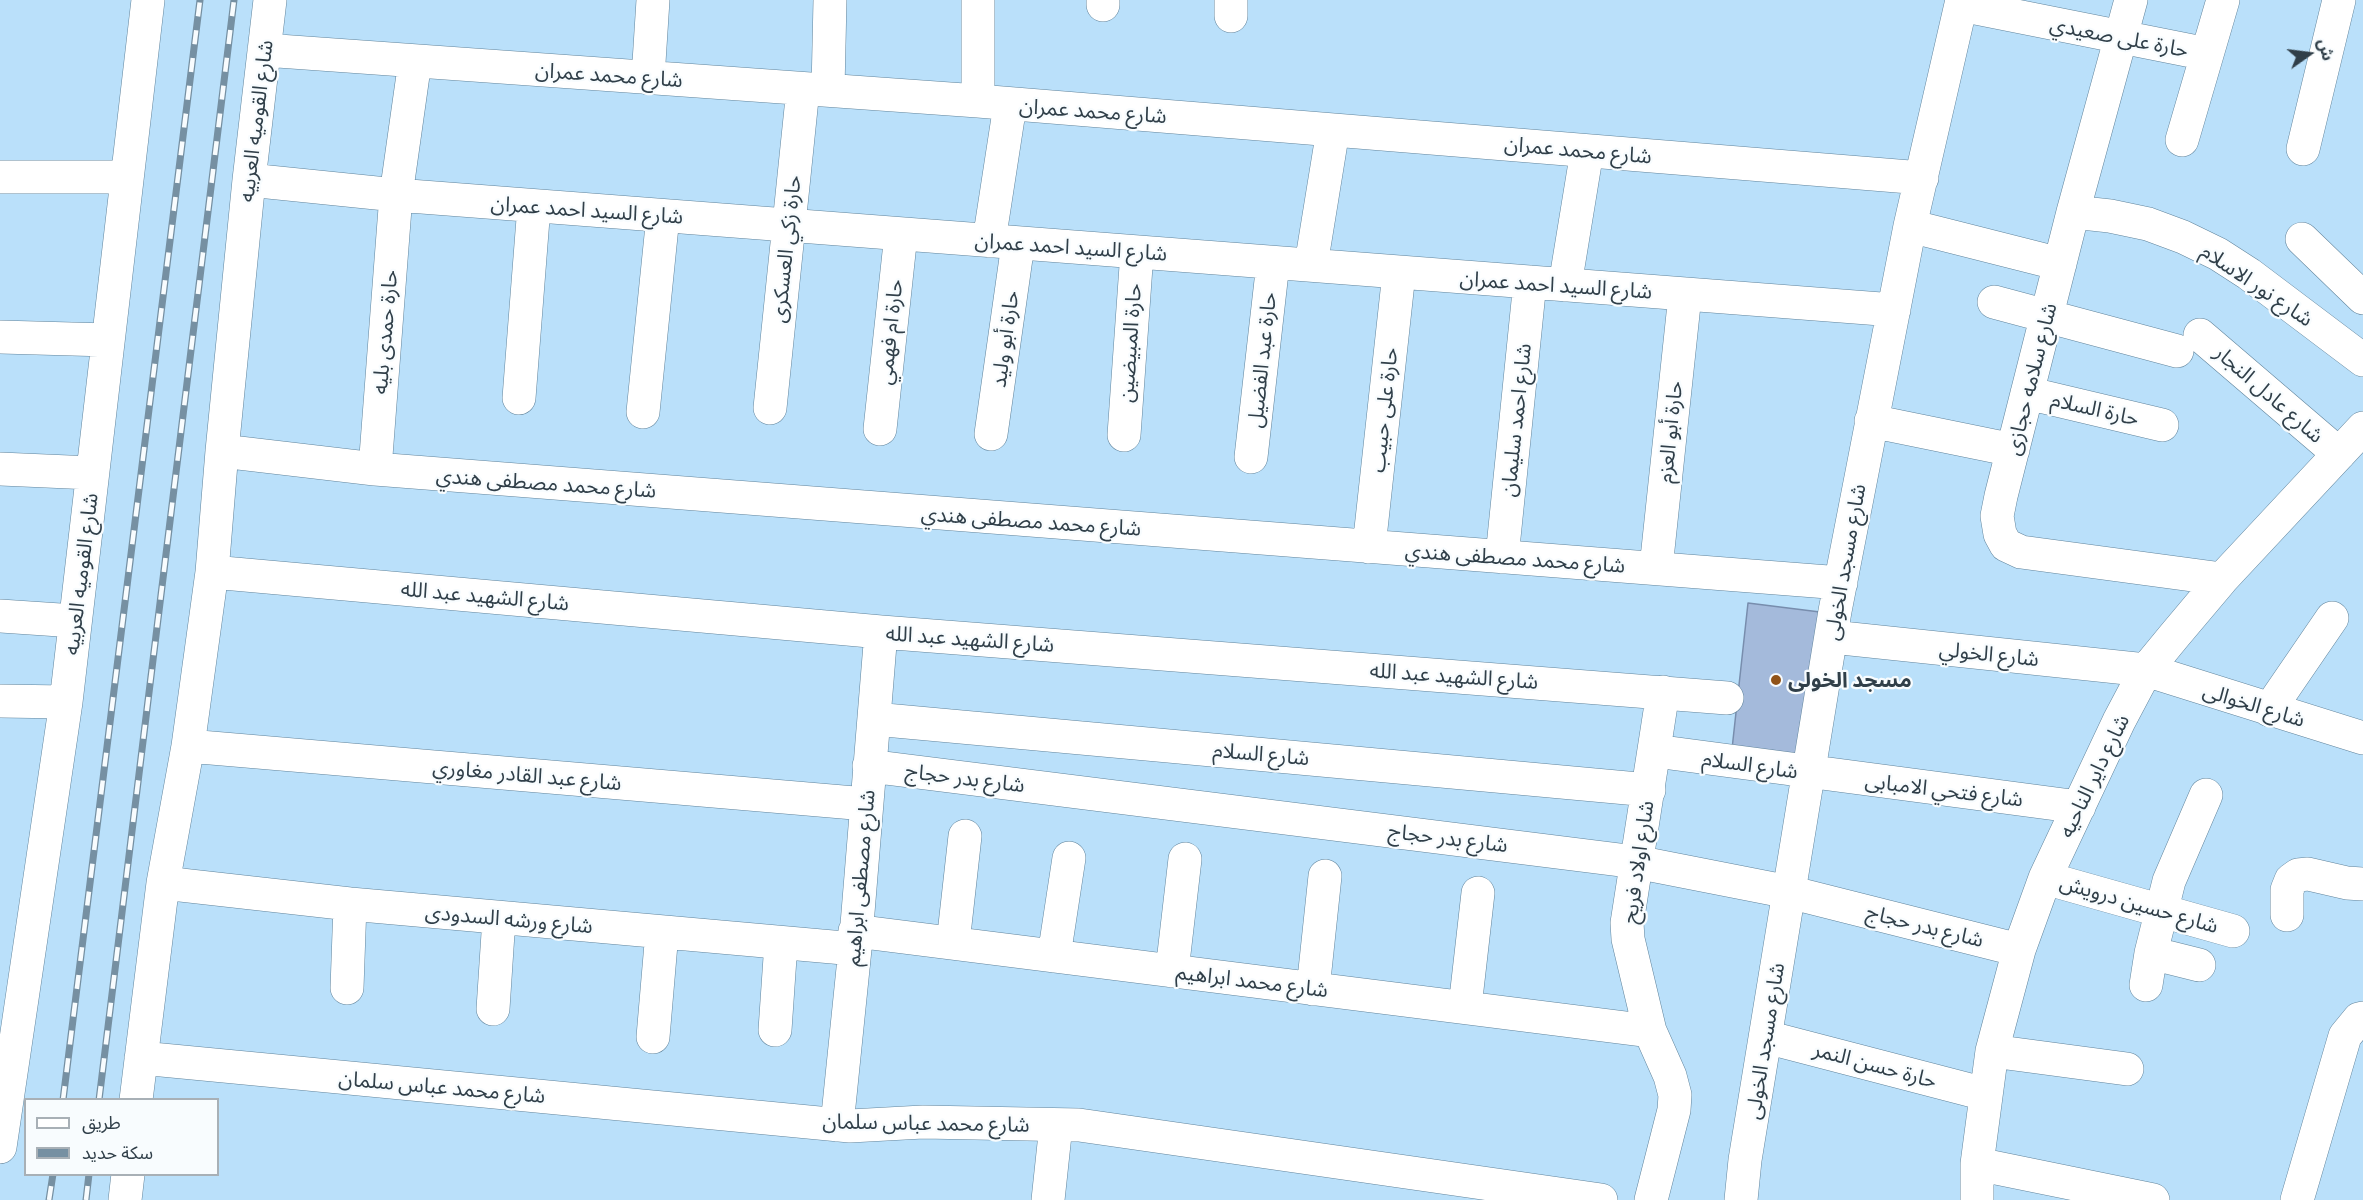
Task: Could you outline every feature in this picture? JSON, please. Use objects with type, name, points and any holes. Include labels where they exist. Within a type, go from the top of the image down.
[{"type":"street","name":"شارع القوميه العربيه","points":[[0,1144],[66,702],[147,0]]},
{"type":"street","name":"شارع القوميه العربيه","points":[[136,1098],[163,883],[188,746],[213,572],[222,451],[249,180],[270,0]]},
{"type":"street","points":[[648,78],[653,0]]},
{"type":"street","name":"حارة زكي العسكرى","points":[[770,408],[789,225],[830,0]]},
{"type":"street","points":[[978,0],[978,101]]},
{"type":"street","name":"شارع سلامه حجازى","points":[[2131,0],[2073,212],[1997,516],[2000,534],[2006,545],[2021,552],[2222,579]]},
{"type":"street","points":[[2182,140],[2223,0]]},
{"type":"street","points":[[2303,149],[2339,0]]},
{"type":"street","name":"حارة على صعيدي","points":[[1961,2],[2207,54]]},
{"type":"street","name":"شارع مسجد الخولى","points":[[1741,1200],[1745,1160],[1841,584],[1910,226],[1961,2]]},
{"type":"street","name":"شارع محمد عمران","points":[[264,50],[978,101],[1922,178]]},
{"type":"street","name":"حارة حمدى بليه","points":[[375,469],[396,195],[415,61]]},
{"type":"street","name":"حارة أبو وليد","points":[[991,434],[1004,242],[1010,105]]},
{"type":"street","points":[[1311,266],[1333,130]]},
{"type":"street","points":[[1564,285],[1587,151]]},
{"type":"street","points":[[0,177],[127,177]]},
{"type":"street","name":"شارع السيد احمد عمران","points":[[249,180],[534,206],[1894,310]]},
{"type":"street","points":[[519,398],[534,206]]},
{"type":"street","name":"شارع نور الاسلام","points":[[2073,212],[2110,216],[2148,224],[2183,237],[2218,254],[2249,274],[2363,360]]},
{"type":"street","points":[[643,412],[663,216]]},
{"type":"street","points":[[1910,226],[2060,264]]},
{"type":"street","name":"حارة ام فهمي","points":[[880,429],[901,234]]},
{"type":"street","points":[[2302,239],[2363,298]]},
{"type":"street","name":"حارة المبيضين","points":[[1124,435],[1137,252]]},
{"type":"street","name":"حارة عبد الفضيل","points":[[1251,457],[1273,263]]},
{"type":"street","name":"حارة على حبيب","points":[[1370,547],[1399,273]]},
{"type":"street","name":"شارع احمد سليمان","points":[[1502,557],[1530,282]]},
{"type":"street","name":"حارة أبو العزم","points":[[1656,568],[1685,295]]},
{"type":"street","points":[[1994,302],[2047,316]]},
{"type":"street","name":"شارع عادل النجار","points":[[2047,316],[2189,343],[2339,454]]},
{"type":"street","points":[[0,337],[108,340]]},
{"type":"street","name":"حارة السلام","points":[[2027,393],[2162,425]]},
{"type":"street","points":[[1871,421],[2013,450]]},
{"type":"street","name":"شارع داير الناحيه","points":[[1977,1200],[1977,1164],[1992,1051],[2019,950],[2045,878],[2119,721],[2146,670],[2222,579],[2363,428]]},
{"type":"street","name":"شارع محمد مصطفى هندي","points":[[222,451],[375,469],[1841,584]]},
{"type":"street","points":[[0,469],[92,473]]},
{"type":"street","name":"شارع الشهيد عبد الله","points":[[213,572],[881,632],[1727,698]]},
{"type":"street","points":[[0,616],[75,621]]},
{"type":"street","points":[[2269,710],[2332,618]]},
{"type":"street","name":"شارع مصطفى ابراهيم","points":[[837,1125],[881,632]]},
{"type":"street","name":"شارع الخولي","points":[[1832,637],[2146,670]]},
{"type":"street","name":"شارع الخوالى","points":[[2146,670],[2363,738]]},
{"type":"street","name":"شارع اولاد فريح","points":[[1651,1200],[1674,1110],[1675,1095],[1670,1076],[1650,1031],[1628,931],[1636,862],[1664,692]]},
{"type":"street","points":[[0,700],[66,702]]},
{"type":"street","name":"شارع السلام","points":[[874,719],[1648,790]]},
{"type":"street","name":"شارع عبد القادر مغاوري","points":[[188,746],[866,804]]},
{"type":"street","name":"شارع السلام","points":[[1655,752],[1809,773]]},
{"type":"street","name":"شارع بدر حجاج","points":[[869,766],[1636,862],[1790,892],[2019,950]]},
{"type":"street","name":"شارع فتحي الامبابى","points":[[1809,773],[2079,807]]},
{"type":"street","points":[[2146,985],[2160,911],[2180,852],[2206,795]]},
{"type":"street","points":[[953,943],[965,836]]},
{"type":"street","points":[[1054,956],[1069,858]]},
{"type":"street","points":[[1172,970],[1185,859]]},
{"type":"street","points":[[2287,915],[2287,890],[2291,880],[2298,875],[2308,874],[2347,883],[2363,884]]},
{"type":"street","points":[[1313,989],[1325,876]]},
{"type":"street","name":"شارع حسين درويش","points":[[2045,878],[2233,931]]},
{"type":"street","name":"شارع ورشه السدودى","points":[[163,883],[350,904],[781,942],[855,940]]},
{"type":"street","points":[[1465,1007],[1478,893]]},
{"type":"street","points":[[347,988],[350,904]]},
{"type":"street","points":[[493,1009],[499,918]]},
{"type":"street","points":[[653,1036],[662,932]]},
{"type":"street","name":"شارع محمد ابراهيم","points":[[855,940],[953,943],[1650,1031]]},
{"type":"street","points":[[775,1030],[781,942]]},
{"type":"street","points":[[2151,953],[2199,965]]},
{"type":"street","points":[[2298,1195],[2345,1036],[2359,1019],[2363,1018]]},
{"type":"street","name":"حارة حسن النمر","points":[[1766,1037],[1985,1094]]},
{"type":"street","points":[[1992,1051],[2127,1069]]},
{"type":"street","name":"شارع محمد عباس سلمان","points":[[141,1058],[850,1126],[923,1122],[1079,1125],[1600,1200]]},
{"type":"street","points":[[1048,1200],[1056,1125]]},
{"type":"street","points":[[1977,1164],[2153,1200]]},
{"type":"street","points":[[125,1200],[128,1176]]},
{"type":"building","name":"مسجد الخولى","points":[[1748,603],[1820,612],[1804,757],[1732,749]]},
{"type":"railway","points":[[63,1098],[200,0]]},
{"type":"railway","points":[[99,1098],[234,0]]},
{"type":"railway","points":[[49,1200],[53,1176]]},
{"type":"railway","points":[[86,1200],[89,1176]]},
{"type":"place","name":"مسجد الخولى","points":[[1776,680]]}]
